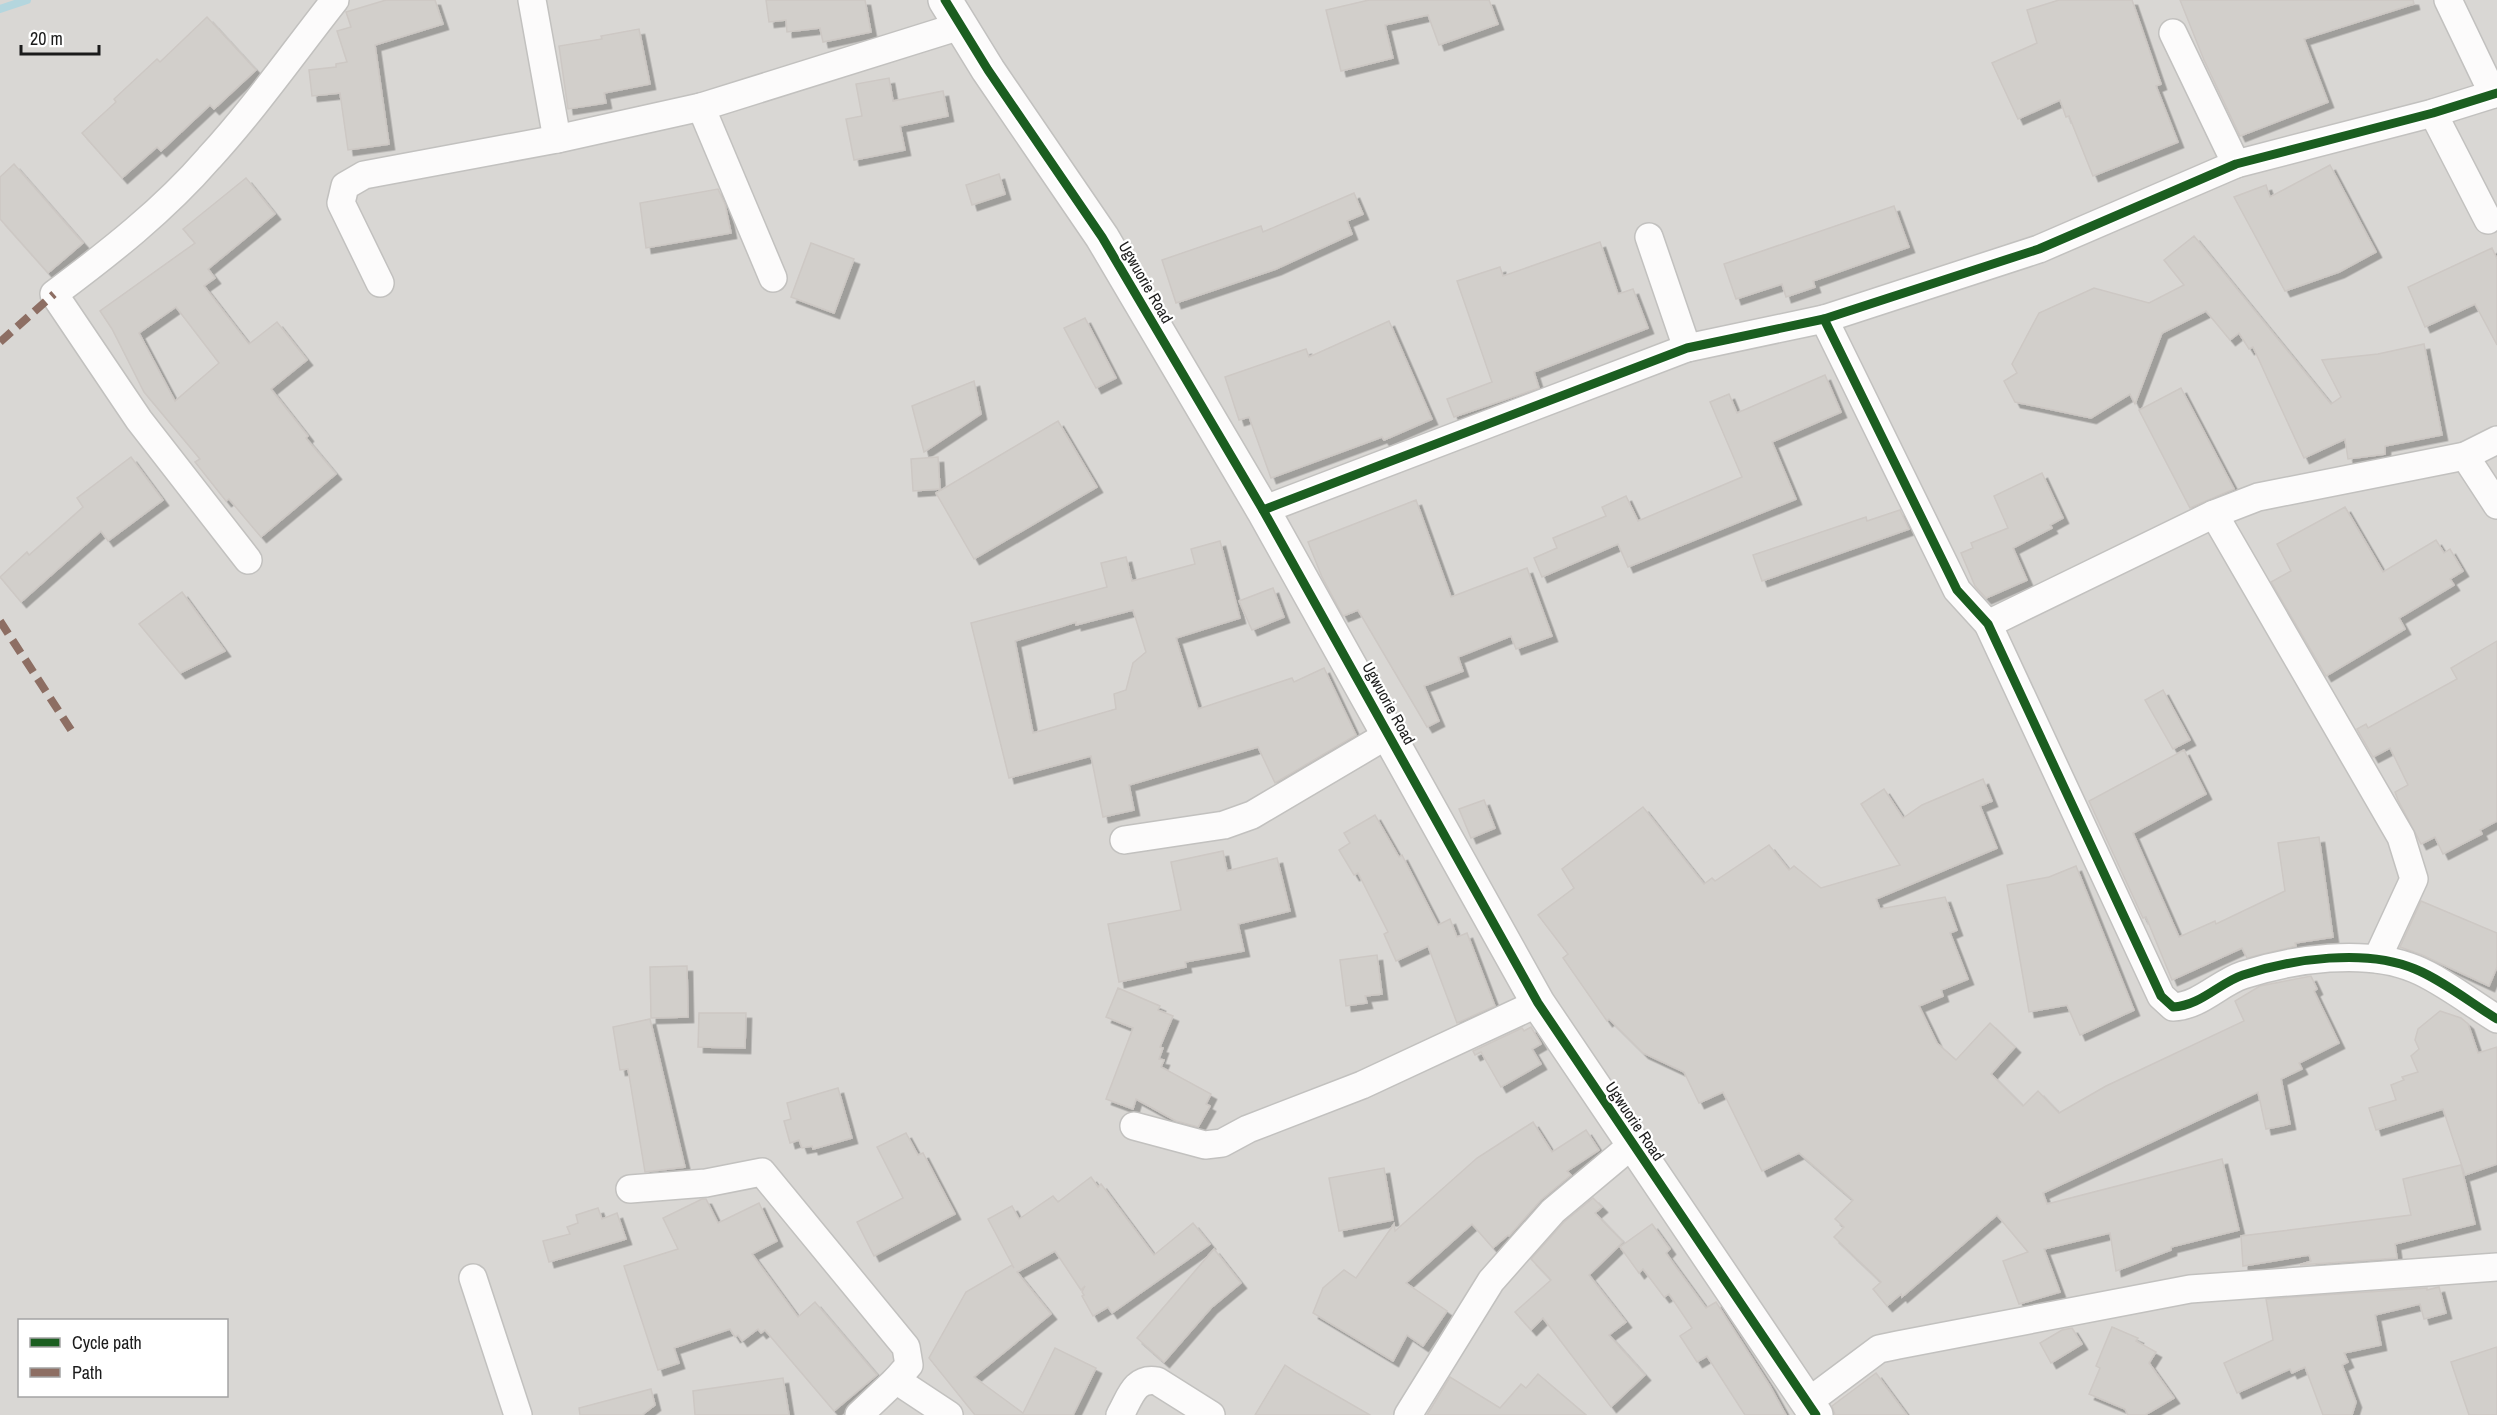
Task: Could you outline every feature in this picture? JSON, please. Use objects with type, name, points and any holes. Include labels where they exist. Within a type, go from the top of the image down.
[{"type":"street","points":[[248,560],[139,420],[54,294],[101,259],[160,209],[210,158],[335,0]]},
{"type":"street","points":[[532,0],[556,139]]},
{"type":"street","points":[[1263,510],[1687,348],[1824,320],[2038,249],[2236,164],[2433,113],[2495,93],[2448,0]]},
{"type":"street","points":[[380,283],[341,203],[345,186],[364,175],[556,139],[701,107],[953,13]]},
{"type":"street","name":"Ugwuorie Road","points":[[953,13],[1102,237],[1263,510],[1539,1003],[1812,1409]]},
{"type":"street","points":[[2173,33],[2236,164]]},
{"type":"street","points":[[701,107],[772,278]]},
{"type":"street","points":[[2433,113],[2488,220]]},
{"type":"street","points":[[1649,237],[1687,348]]},
{"type":"street","points":[[1824,320],[1956,590],[1988,624],[2161,996],[2173,1007],[2186,1006],[2242,976],[2293,964],[2338,957],[2377,959],[2414,968],[2497,1019]]},
{"type":"street","points":[[1988,624],[2214,514],[2258,497],[2465,456],[2497,440]]},
{"type":"street","points":[[2465,456],[2497,505]]},
{"type":"street","points":[[2214,514],[2401,837],[2414,879],[2377,959]]},
{"type":"street","points":[[1124,840],[1224,825],[1252,815],[1389,734]]},
{"type":"street","points":[[1134,1126],[1205,1145],[1222,1143],[1248,1129],[1362,1085],[1539,1003]]},
{"type":"street","points":[[1408,1415],[1491,1281],[1553,1211],[1633,1144]]},
{"type":"street","points":[[630,1189],[706,1183],[762,1172],[906,1347],[909,1365],[859,1415]]},
{"type":"street","points":[[1812,1409],[1879,1349],[1898,1345],[2190,1289],[2497,1267]]},
{"type":"street","points":[[473,1278],[518,1415]]},
{"type":"street","points":[[1120,1415],[1138,1383],[1147,1379],[1157,1381],[1211,1415]]},
{"type":"street","points":[[896,1380],[949,1415]]},
{"type":"shaded area","points":[[0,0],[2497,0],[2497,1415],[0,1415]]},
{"type":"building","points":[[386,0],[435,0],[443,24],[375,45],[389,144],[348,150],[340,93],[312,96],[309,70],[336,67],[336,64],[347,62],[337,31],[351,27],[346,12]]},
{"type":"building","points":[[766,0],[865,0],[871,32],[823,42],[820,28],[787,32],[786,20],[769,22]]},
{"type":"building","points":[[1369,0],[1489,0],[1498,24],[1439,45],[1428,15],[1385,25],[1393,58],[1341,71],[1326,10]]},
{"type":"building","points":[[2059,0],[2132,0],[2161,84],[2156,86],[2178,142],[2093,176],[2069,116],[2066,117],[2060,100],[2018,119],[1992,63],[2037,43],[2027,10]]},
{"type":"building","points":[[2180,0],[2413,0],[2414,4],[2304,39],[2328,102],[2240,136],[2204,60]]},
{"type":"building","points":[[207,17],[256,70],[214,109],[210,105],[161,151],[157,147],[122,178],[82,133],[116,102],[114,99],[157,59],[160,62]]},
{"type":"building","points":[[639,29],[650,84],[604,93],[606,103],[568,109],[559,46],[602,39],[601,36]]},
{"type":"building","points":[[889,78],[893,101],[943,91],[948,116],[900,126],[905,150],[854,160],[846,119],[862,116],[856,84]]},
{"type":"building","points":[[14,164],[83,243],[48,273],[0,219],[0,177]]},
{"type":"building","points":[[2330,165],[2376,252],[2339,272],[2285,291],[2234,197],[2266,185],[2270,197]]},
{"type":"building","points":[[999,174],[1005,194],[972,205],[966,185]]},
{"type":"building","points":[[246,178],[275,214],[208,269],[215,278],[204,286],[249,344],[277,322],[307,360],[271,389],[308,436],[306,438],[336,474],[261,537],[229,499],[226,501],[195,462],[200,459],[144,392],[112,329],[100,311],[195,243],[183,229]],"holes":[[[176,307],[219,363],[175,401],[139,333]]]},
{"type":"building","points":[[718,189],[725,204],[731,233],[646,248],[640,203]]},
{"type":"building","points":[[1354,193],[1363,214],[1347,221],[1352,234],[1276,269],[1176,303],[1162,260],[1261,226],[1263,232]]},
{"type":"building","points":[[1894,206],[1909,247],[1813,281],[1815,287],[1786,297],[1782,284],[1736,299],[1724,264]]},
{"type":"building","points":[[2194,236],[2331,404],[2341,397],[2322,360],[2378,354],[2424,344],[2442,435],[2385,446],[2385,454],[2348,459],[2345,439],[2304,458],[2253,347],[2249,349],[2239,333],[2230,340],[2206,311],[2162,333],[2135,404],[2130,394],[2091,418],[2015,402],[2004,381],[2017,373],[2012,364],[2039,313],[2094,288],[2149,303],[2184,285],[2164,260]]},
{"type":"building","points":[[1600,242],[1618,294],[1633,289],[1648,328],[1534,372],[1539,388],[1454,417],[1447,399],[1492,382],[1457,281],[1500,267],[1503,276]]},
{"type":"building","points":[[811,243],[854,259],[834,313],[791,297]]},
{"type":"building","points":[[2492,248],[2497,259],[2497,345],[2475,304],[2425,327],[2408,287]]},
{"type":"building","points":[[1085,318],[1116,378],[1096,388],[1064,328]]},
{"type":"building","points":[[1389,321],[1432,419],[1384,440],[1382,437],[1271,478],[1249,417],[1239,420],[1225,377],[1306,349],[1309,357]]},
{"type":"building","points":[[1825,375],[1841,412],[1772,442],[1796,499],[1628,567],[1618,544],[1542,577],[1534,558],[1557,548],[1553,538],[1606,516],[1602,507],[1626,496],[1638,521],[1742,477],[1710,402],[1729,394],[1737,413]]},
{"type":"building","points":[[974,381],[981,414],[924,452],[912,406]]},
{"type":"building","points":[[2181,388],[2234,489],[2190,508],[2139,410]]},
{"type":"building","points":[[1058,421],[1097,487],[974,559],[936,493]]},
{"type":"building","points":[[131,457],[163,500],[108,541],[101,531],[21,602],[0,577],[27,552],[29,555],[83,507],[77,498]]},
{"type":"building","points":[[938,457],[940,489],[913,491],[911,459]]},
{"type":"building","points":[[2042,473],[2063,518],[2050,525],[2052,528],[2013,548],[2027,580],[1986,598],[1975,586],[1961,553],[1973,548],[1971,543],[2008,528],[1994,496]]},
{"type":"building","points":[[1416,500],[1451,597],[1527,568],[1552,636],[1516,649],[1511,636],[1458,657],[1463,671],[1424,686],[1439,721],[1427,727],[1358,610],[1343,616],[1322,577],[1308,542]]},
{"type":"building","points":[[2345,507],[2383,572],[2436,540],[2444,553],[2450,549],[2463,571],[2450,579],[2454,585],[2399,618],[2405,629],[2326,676],[2271,582],[2291,571],[2277,544]]},
{"type":"building","points":[[1900,510],[1909,529],[1762,581],[1753,555],[1866,517],[1867,521]]},
{"type":"building","points":[[1220,541],[1240,618],[1176,638],[1198,709],[1292,678],[1294,682],[1324,668],[1356,735],[1275,783],[1258,747],[1129,785],[1134,810],[1103,817],[1091,756],[1009,778],[971,623],[1107,587],[1101,563],[1126,557],[1132,581],[1195,564],[1191,549]],"holes":[[[1133,610],[1146,652],[1133,663],[1126,690],[1114,694],[1116,709],[1033,733],[1015,641],[1076,622],[1076,625]]]},
{"type":"building","points":[[1273,588],[1284,617],[1252,630],[1239,601]]},
{"type":"building","points":[[182,592],[225,651],[180,673],[139,624]]},
{"type":"building","points":[[2497,641],[2497,821],[2480,830],[2482,834],[2443,854],[2435,837],[2421,844],[2398,800],[2395,792],[2408,785],[2390,748],[2373,757],[2357,729],[2366,724],[2368,728],[2457,679],[2451,668]]},
{"type":"building","points":[[2163,690],[2190,740],[2173,749],[2145,700]]},
{"type":"building","points":[[2184,750],[2206,794],[2133,833],[2179,937],[2215,921],[2216,924],[2285,891],[2278,843],[2319,837],[2333,937],[2295,943],[2296,946],[2247,958],[2242,948],[2172,980],[2146,917],[2143,918],[2089,801]]},
{"type":"building","points":[[1983,779],[1992,801],[1980,806],[1997,848],[1876,899],[1880,909],[1945,897],[1957,930],[1950,933],[1968,979],[1941,990],[1943,996],[1919,1006],[1937,1043],[1956,1060],[1990,1023],[2015,1047],[1991,1074],[2023,1106],[2038,1091],[2059,1113],[2106,1086],[2244,1021],[2235,1001],[2260,986],[2311,976],[2317,989],[2314,991],[2339,1043],[2299,1063],[2302,1069],[2281,1079],[2290,1124],[2266,1129],[2258,1092],[2043,1193],[2047,1204],[2222,1159],[2239,1230],[2171,1247],[2171,1250],[2116,1271],[2110,1233],[2044,1249],[2060,1292],[2019,1304],[2003,1261],[2028,1252],[1997,1215],[1902,1297],[1901,1294],[1887,1306],[1873,1289],[1881,1282],[1834,1237],[1844,1227],[1835,1219],[1853,1200],[1799,1153],[1762,1171],[1723,1092],[1699,1103],[1684,1072],[1643,1053],[1609,1019],[1607,1021],[1563,958],[1568,954],[1538,915],[1574,888],[1562,869],[1643,807],[1704,884],[1712,878],[1715,881],[1769,845],[1789,870],[1794,866],[1821,888],[1900,865],[1861,804],[1884,789],[1903,818],[1922,805]]},
{"type":"building","points":[[1484,800],[1495,828],[1471,838],[1459,809]]},
{"type":"building","points":[[1375,815],[1399,857],[1402,855],[1438,925],[1450,919],[1457,937],[1467,933],[1495,1006],[1457,1023],[1428,946],[1396,961],[1384,934],[1388,932],[1358,873],[1354,875],[1339,850],[1350,843],[1344,833]]},
{"type":"building","points":[[1223,851],[1227,871],[1277,858],[1290,911],[1238,924],[1244,951],[1185,962],[1186,967],[1119,982],[1108,924],[1181,910],[1171,862]]},
{"type":"building","points":[[2076,866],[2134,1010],[2080,1035],[2067,1005],[2029,1012],[2007,885],[2049,877]]},
{"type":"building","points":[[2421,901],[2497,933],[2497,967],[2489,986],[2400,947]]},
{"type":"building","points":[[1377,955],[1382,994],[1365,996],[1367,1003],[1346,1006],[1340,960]]},
{"type":"building","points":[[687,966],[688,1017],[651,1018],[650,967]]},
{"type":"building","points":[[1118,988],[1160,1006],[1158,1010],[1173,1016],[1160,1047],[1163,1048],[1159,1059],[1164,1060],[1161,1067],[1211,1094],[1206,1104],[1210,1106],[1198,1127],[1176,1121],[1136,1099],[1133,1109],[1106,1099],[1133,1028],[1106,1017]]},
{"type":"building","points":[[2440,1011],[2461,1018],[2468,1024],[2478,1053],[2497,1047],[2497,1164],[2465,1175],[2443,1109],[2376,1130],[2369,1108],[2396,1100],[2391,1085],[2404,1080],[2402,1077],[2418,1072],[2411,1056],[2419,1049],[2415,1040],[2418,1029]]},
{"type":"building","points":[[699,1013],[746,1013],[745,1048],[698,1047]]},
{"type":"building","points":[[650,1019],[685,1167],[645,1172],[628,1069],[620,1070],[613,1027]]},
{"type":"building","points":[[1531,1027],[1541,1044],[1532,1049],[1541,1064],[1501,1087],[1481,1052],[1475,1055],[1473,1051],[1522,1028],[1524,1031]]},
{"type":"building","points":[[838,1088],[852,1138],[813,1149],[812,1146],[802,1148],[799,1140],[790,1143],[784,1121],[791,1119],[787,1103]]},
{"type":"building","points":[[1533,1122],[1552,1152],[1586,1130],[1599,1150],[1567,1171],[1571,1175],[1541,1200],[1509,1236],[1493,1248],[1472,1224],[1406,1283],[1447,1311],[1423,1346],[1407,1335],[1393,1361],[1313,1313],[1323,1288],[1344,1270],[1356,1278],[1394,1224],[1395,1231],[1477,1158]]},
{"type":"building","points":[[906,1133],[918,1155],[923,1153],[955,1214],[874,1256],[857,1222],[903,1198],[877,1147]]},
{"type":"building","points":[[2461,1165],[2475,1224],[2395,1244],[2397,1258],[2300,1265],[2311,1261],[2309,1255],[2243,1266],[2241,1236],[2411,1215],[2403,1179]]},
{"type":"building","points":[[1384,1168],[1393,1220],[1339,1231],[1329,1178]]},
{"type":"building","points":[[1091,1177],[1098,1187],[1101,1184],[1154,1255],[1193,1223],[1210,1244],[1112,1313],[1108,1307],[1093,1316],[1082,1296],[1085,1286],[1081,1290],[1055,1251],[1017,1272],[1051,1314],[974,1377],[1023,1413],[1055,1348],[1096,1368],[1073,1415],[975,1415],[929,1358],[966,1292],[1012,1265],[1014,1268],[988,1219],[1012,1206],[1019,1219],[1053,1196],[1058,1202]]},
{"type":"building","points":[[1593,1198],[1602,1207],[1595,1213],[1623,1242],[1589,1275],[1626,1322],[1609,1335],[1645,1375],[1611,1407],[1543,1318],[1531,1330],[1515,1312],[1551,1280],[1531,1259],[1564,1222]]},
{"type":"building","points":[[706,1199],[718,1223],[759,1203],[777,1241],[752,1254],[798,1317],[815,1302],[877,1375],[834,1411],[765,1330],[761,1333],[758,1329],[742,1341],[738,1335],[735,1337],[730,1329],[674,1348],[679,1363],[658,1370],[624,1266],[678,1249],[663,1218]]},
{"type":"building","points":[[598,1208],[602,1219],[617,1213],[626,1239],[549,1262],[543,1241],[570,1234],[567,1227],[578,1223],[576,1215]]},
{"type":"building","points":[[1652,1224],[1670,1249],[1666,1253],[1706,1308],[1716,1302],[1786,1415],[1745,1415],[1707,1356],[1697,1362],[1680,1336],[1692,1328],[1669,1294],[1664,1297],[1643,1269],[1639,1273],[1620,1247]]},
{"type":"building","points":[[1214,1249],[1241,1283],[1211,1308],[1164,1362],[1137,1338]]},
{"type":"building","points":[[2439,1287],[2446,1313],[2424,1319],[2420,1304],[2375,1315],[2381,1345],[2344,1353],[2348,1362],[2342,1365],[2356,1402],[2352,1415],[2323,1415],[2305,1367],[2292,1373],[2290,1369],[2237,1393],[2224,1363],[2273,1340],[2266,1299],[2427,1288],[2427,1290]]},
{"type":"building","points":[[2112,1327],[2138,1338],[2136,1341],[2156,1352],[2149,1363],[2174,1398],[2145,1415],[2128,1415],[2125,1409],[2089,1394],[2100,1368],[2096,1366]]},
{"type":"building","points":[[2072,1328],[2082,1344],[2051,1363],[2040,1343],[2062,1330]]},
{"type":"building","points":[[2497,1347],[2497,1415],[2469,1415],[2451,1362]]},
{"type":"building","points":[[1285,1365],[1297,1373],[1370,1415],[1255,1415]]},
{"type":"building","points":[[1876,1373],[1907,1415],[1835,1415],[1832,1406]]},
{"type":"building","points":[[1538,1374],[1586,1415],[1427,1415],[1450,1377],[1500,1408],[1521,1384],[1526,1388]]},
{"type":"building","points":[[783,1378],[789,1415],[695,1415],[693,1391]]},
{"type":"building","points":[[651,1389],[655,1405],[642,1415],[580,1415],[579,1408]]},
{"type":"waterway","points":[[0,9],[27,0]]},
{"type":"marked path","points":[[0,342],[54,294]]},
{"type":"marked path","points":[[0,621],[73,733]]},
{"type":"cycle path","points":[[945,0],[988,70],[1102,237],[1263,510],[1538,1003],[1816,1415]]},
{"type":"cycle path","points":[[1263,510],[1687,348],[1824,319],[2039,249],[2236,164],[2433,113],[2497,93]]},
{"type":"cycle path","points":[[1824,319],[1957,590],[1988,624],[2161,996],[2173,1007],[2183,1006],[2201,999],[2234,979],[2262,969],[2306,961],[2352,957],[2396,963],[2415,969],[2446,985],[2497,1019]]}]
